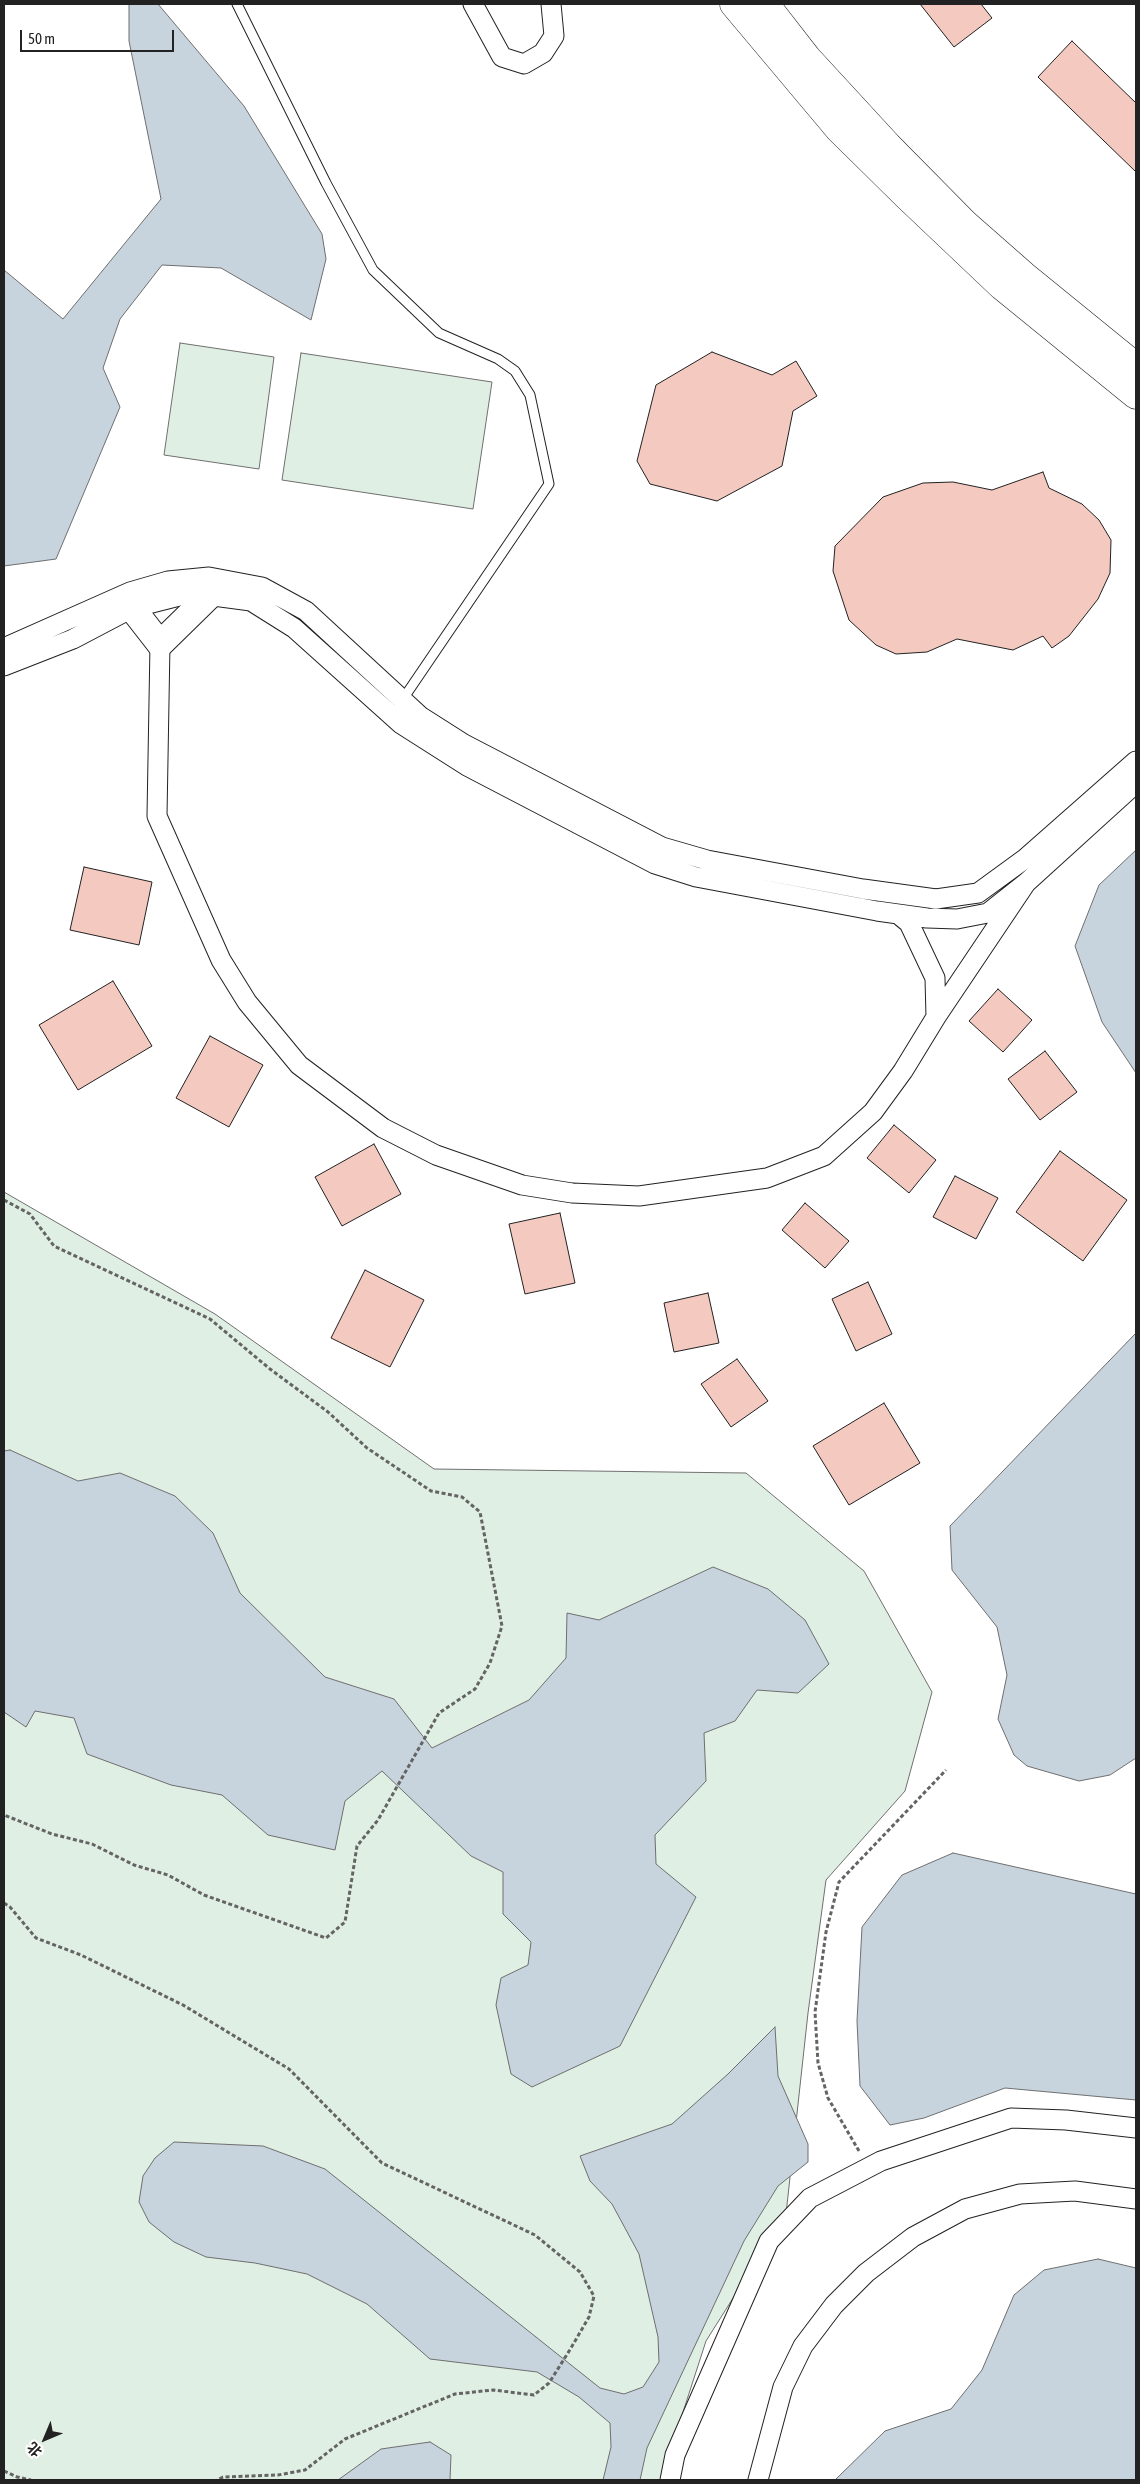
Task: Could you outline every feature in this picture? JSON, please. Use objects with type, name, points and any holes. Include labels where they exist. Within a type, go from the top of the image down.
[{"type":"main road","points":[[734,4],[839,129],[907,196],[1002,286],[1136,395]]},
{"type":"main road","points":[[765,4],[807,58],[888,146],[965,224],[1023,275],[1136,367]]},
{"type":"street","points":[[473,4],[502,57],[524,64],[543,53],[554,36],[550,4]]},
{"type":"street","points":[[4,648],[130,592],[168,581],[209,577],[262,588],[306,611],[420,716],[464,744],[662,847],[706,860],[863,889],[936,898],[978,893],[1026,858],[1136,761]]},
{"type":"street","points":[[4,666],[73,639],[132,608],[191,593],[251,601],[294,628],[401,724],[467,766],[655,864],[696,877],[927,918],[957,919],[988,912],[1026,883],[1136,782]]},
{"type":"street","points":[[160,644],[209,596]]},
{"type":"street","points":[[132,608],[160,644],[157,816],[221,960],[247,1002],[299,1065],[383,1128],[436,1154],[522,1184],[572,1193],[639,1196],[767,1178],[824,1156],[873,1112],[904,1071],[936,1017],[1026,883]]},
{"type":"street","points":[[898,914],[909,923],[935,978],[936,1017]]},
{"type":"street","points":[[670,2480],[675,2455],[769,2241],[810,2198],[881,2161],[1011,2118],[1066,2120],[1136,2128]]},
{"type":"street","points":[[758,2480],[784,2387],[803,2346],[834,2305],[866,2273],[913,2237],[965,2209],[1020,2194],[1075,2192],[1136,2199]]},
{"type":"lane","points":[[237,4],[326,183],[373,270],[439,333],[498,359],[516,371],[530,395],[549,484],[403,700]]},
{"type":"path","points":[[4,1200],[30,1214],[54,1246],[210,1319],[328,1412],[368,1448],[431,1491],[462,1497],[480,1512],[502,1626],[490,1663],[475,1689],[439,1713],[378,1820],[356,1846],[345,1922],[326,1938],[204,1895],[168,1876],[134,1865],[92,1844],[52,1834],[4,1815]]},
{"type":"path","points":[[868,2167],[828,2098],[818,2063],[815,2012],[826,1932],[839,1882],[946,1770]]},
{"type":"path","points":[[4,1903],[10,1907],[36,1938],[81,1955],[184,2005],[288,2069],[382,2163],[535,2235],[580,2272],[594,2296],[589,2317],[571,2348],[549,2383],[534,2395],[494,2390],[455,2394],[346,2439],[304,2470],[278,2475],[223,2477],[217,2480]]},
{"type":"path","points":[[4,2471],[17,2478],[31,2480]]},
{"type":"green space","points":[[180,343],[274,357],[259,469],[164,455]]},
{"type":"green space","points":[[301,353],[492,382],[473,509],[282,480]]},
{"type":"green space","points":[[4,1192],[215,1314],[434,1469],[746,1473],[864,1571],[932,1692],[905,1791],[826,1880],[808,2013],[786,2214],[706,2341],[661,2480],[4,2480]]},
{"type":"shaded area","points":[[129,4],[158,4],[244,106],[322,234],[326,259],[311,320],[221,268],[162,265],[120,319],[103,368],[120,407],[56,559],[4,566],[4,270],[63,319],[161,199],[129,41]]},
{"type":"shaded area","points":[[1136,850],[1136,1073],[1102,1022],[1075,946],[1099,885]]},
{"type":"shaded area","points":[[1136,1333],[1136,1758],[1110,1775],[1079,1781],[1027,1766],[1014,1755],[998,1719],[1007,1675],[997,1627],[952,1570],[950,1526]]},
{"type":"shaded area","points":[[10,1450],[78,1481],[120,1473],[175,1496],[213,1533],[240,1593],[325,1677],[394,1699],[432,1748],[529,1700],[566,1658],[567,1613],[599,1620],[713,1567],[768,1589],[805,1620],[829,1664],[798,1693],[757,1690],[735,1721],[704,1733],[706,1781],[655,1835],[656,1864],[696,1897],[620,2046],[532,2087],[511,2074],[496,2005],[501,1978],[528,1965],[531,1942],[503,1914],[503,1872],[471,1856],[382,1771],[345,1801],[335,1850],[268,1835],[222,1795],[171,1785],[87,1754],[74,1718],[35,1711],[26,1727],[4,1712],[4,1451]]},
{"type":"shaded area","points":[[953,1853],[1136,1894],[1136,2100],[1005,2088],[924,2118],[890,2125],[860,2086],[857,2021],[862,1927],[902,1875]]},
{"type":"shaded area","points":[[775,2027],[778,2076],[808,2144],[808,2162],[778,2186],[744,2241],[647,2448],[640,2480],[603,2480],[611,2447],[610,2423],[579,2397],[537,2372],[430,2359],[367,2304],[307,2274],[255,2263],[206,2257],[174,2242],[149,2222],[139,2202],[143,2176],[155,2158],[174,2142],[263,2146],[325,2169],[600,2388],[624,2394],[643,2387],[659,2362],[658,2337],[639,2254],[612,2204],[590,2181],[580,2156],[672,2124],[728,2074]]},
{"type":"shaded area","points":[[1098,2259],[1136,2268],[1136,2480],[835,2480],[885,2431],[951,2409],[982,2370],[1014,2295],[1044,2270]]},
{"type":"shaded area","points":[[430,2442],[451,2455],[450,2480],[338,2480],[381,2449]]},
{"type":"building","points":[[920,4],[981,4],[992,18],[954,47]]},
{"type":"building","points":[[1072,41],[1136,103],[1136,172],[1038,77]]},
{"type":"building","points":[[712,352],[772,375],[796,361],[817,396],[793,411],[782,466],[717,501],[650,484],[637,461],[656,385]]},
{"type":"building","points":[[1043,472],[1049,488],[1082,504],[1099,520],[1111,540],[1110,573],[1098,599],[1069,636],[1052,648],[1043,636],[1013,650],[957,639],[927,652],[896,654],[876,645],[849,620],[833,571],[835,546],[883,497],[923,483],[953,482],[992,490]]},
{"type":"building","points":[[84,867],[152,882],[139,945],[70,930]]},
{"type":"building","points":[[113,981],[152,1046],[78,1090],[39,1025]]},
{"type":"building","points":[[998,989],[1032,1020],[1003,1052],[969,1021]]},
{"type":"building","points":[[210,1036],[263,1065],[229,1127],[176,1098]]},
{"type":"building","points":[[1045,1051],[1077,1092],[1040,1120],[1008,1079]]},
{"type":"building","points":[[894,1125],[936,1160],[909,1193],[867,1158]]},
{"type":"building","points":[[374,1144],[401,1194],[342,1226],[315,1177]]},
{"type":"building","points":[[1060,1151],[1127,1200],[1083,1261],[1016,1212]]},
{"type":"building","points":[[955,1176],[998,1198],[976,1239],[933,1217]]},
{"type":"building","points":[[805,1203],[849,1241],[825,1268],[782,1230]]},
{"type":"building","points":[[560,1213],[575,1283],[525,1294],[509,1224]]},
{"type":"building","points":[[365,1270],[424,1300],[390,1367],[331,1338]]},
{"type":"building","points":[[868,1282],[892,1334],[856,1351],[832,1299]]},
{"type":"building","points":[[708,1293],[719,1343],[674,1352],[664,1303]]},
{"type":"building","points":[[737,1359],[768,1401],[731,1427],[701,1384]]},
{"type":"building","points":[[884,1403],[920,1463],[849,1505],[813,1446]]}]
